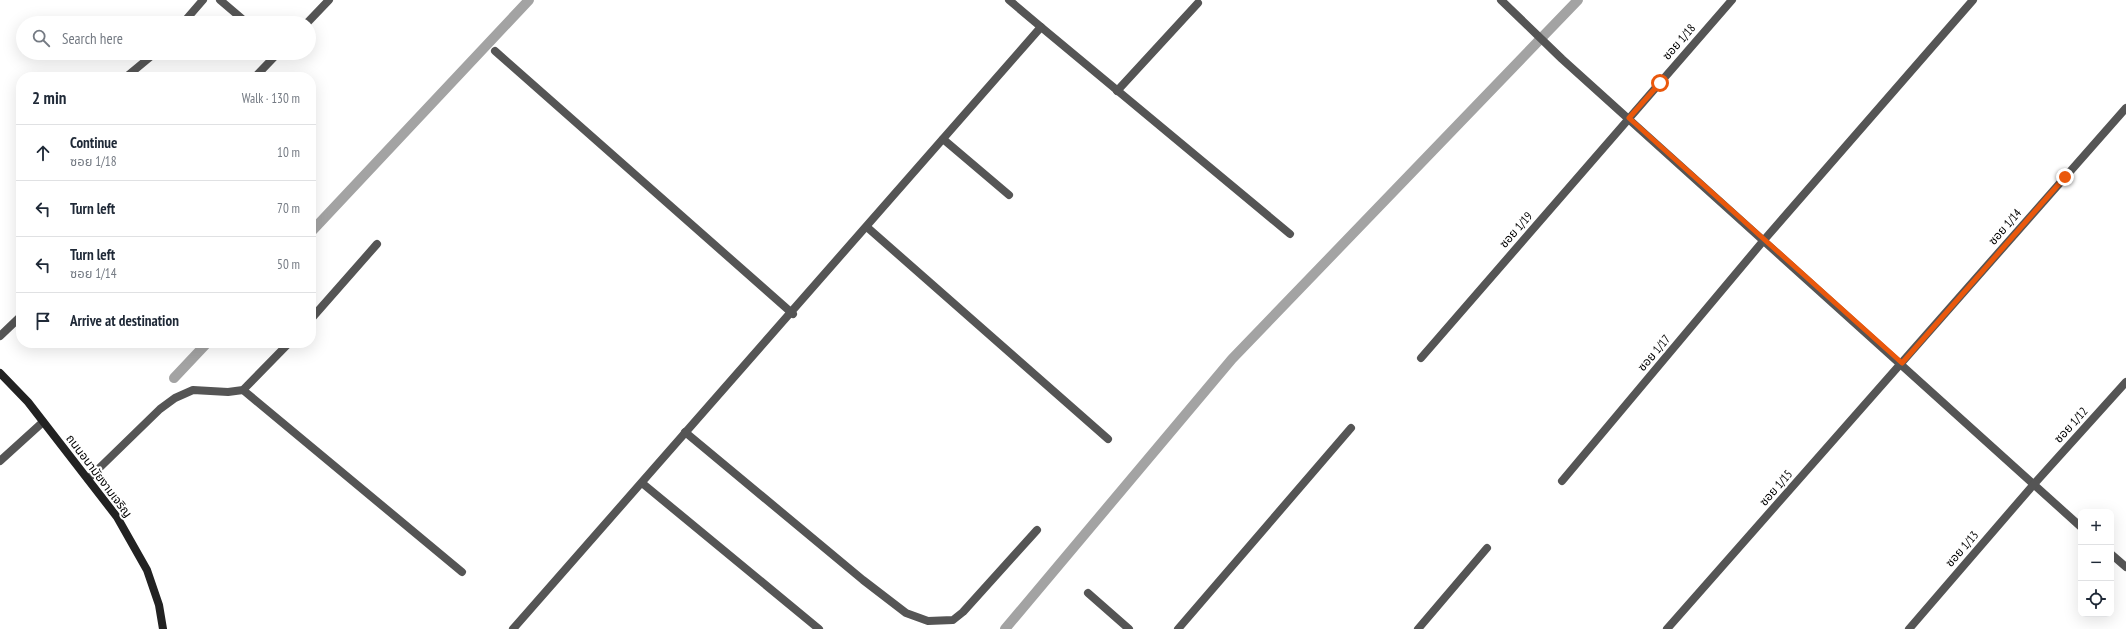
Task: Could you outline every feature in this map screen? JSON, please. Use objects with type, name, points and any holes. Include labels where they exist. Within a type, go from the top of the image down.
[{"type":"street","points":[[188,16],[203,0]]},
{"type":"street","points":[[220,0],[239,16]]},
{"type":"street","points":[[314,16],[329,0]]},
{"type":"street","points":[[1009,0],[1290,234]]},
{"type":"street","name":"ซอย 1/18","points":[[1629,118],[1732,0]]},
{"type":"street","name":"ซอย 1/17","points":[[1562,481],[1764,240],[1973,0]]},
{"type":"street","points":[[1503,2],[1562,59],[1902,363],[2078,524]]},
{"type":"street","points":[[1117,91],[1198,3]]},
{"type":"street","points":[[513,629],[685,432],[793,314],[1041,27]]},
{"type":"street","points":[[495,51],[793,314]]},
{"type":"street","points":[[132,72],[147,60]]},
{"type":"street","points":[[260,72],[271,60]]},
{"type":"street","name":"ซอย 1/14","points":[[1902,363],[2126,108]]},
{"type":"street","name":"ซอย 1/19","points":[[1421,358],[1629,118]]},
{"type":"street","points":[[943,139],[1009,195]]},
{"type":"street","points":[[868,228],[1108,439]]},
{"type":"street","points":[[316,313],[377,244]]},
{"type":"street","points":[[0,336],[16,321]]},
{"type":"street","points":[[88,479],[160,408],[174,398],[193,390],[228,392],[243,390],[284,348]]},
{"type":"street","name":"ซอย 1/15","points":[[1667,629],[1902,363]]},
{"type":"street","name":"ถนนอนามัยงามเจริญ","points":[[0,373],[28,402],[117,517],[147,570],[158,605],[163,629]]},
{"type":"street","name":"ซอย 1/12","points":[[2034,484],[2126,382]]},
{"type":"street","points":[[243,390],[462,572]]},
{"type":"street","points":[[0,461],[43,422]]},
{"type":"street","points":[[1178,629],[1351,428]]},
{"type":"street","points":[[685,432],[875,590],[906,613],[928,621],[953,620],[963,612],[1037,530]]},
{"type":"street","points":[[642,483],[819,629]]},
{"type":"street","name":"ซอย 1/13","points":[[1909,629],[2034,484]]},
{"type":"street","points":[[1418,629],[1487,548]]},
{"type":"street","points":[[2114,557],[2126,567]]},
{"type":"street","points":[[1088,593],[1129,629]]},
{"type":"waterway","points":[[316,227],[529,0]]},
{"type":"waterway","points":[[1005,629],[1232,359],[1578,0]]},
{"type":"waterway","points":[[174,378],[202,348]]},
{"type":"route","points":[[1660,83],[1629,118],[1752,230],[1902,363],[2065,177]]}]
